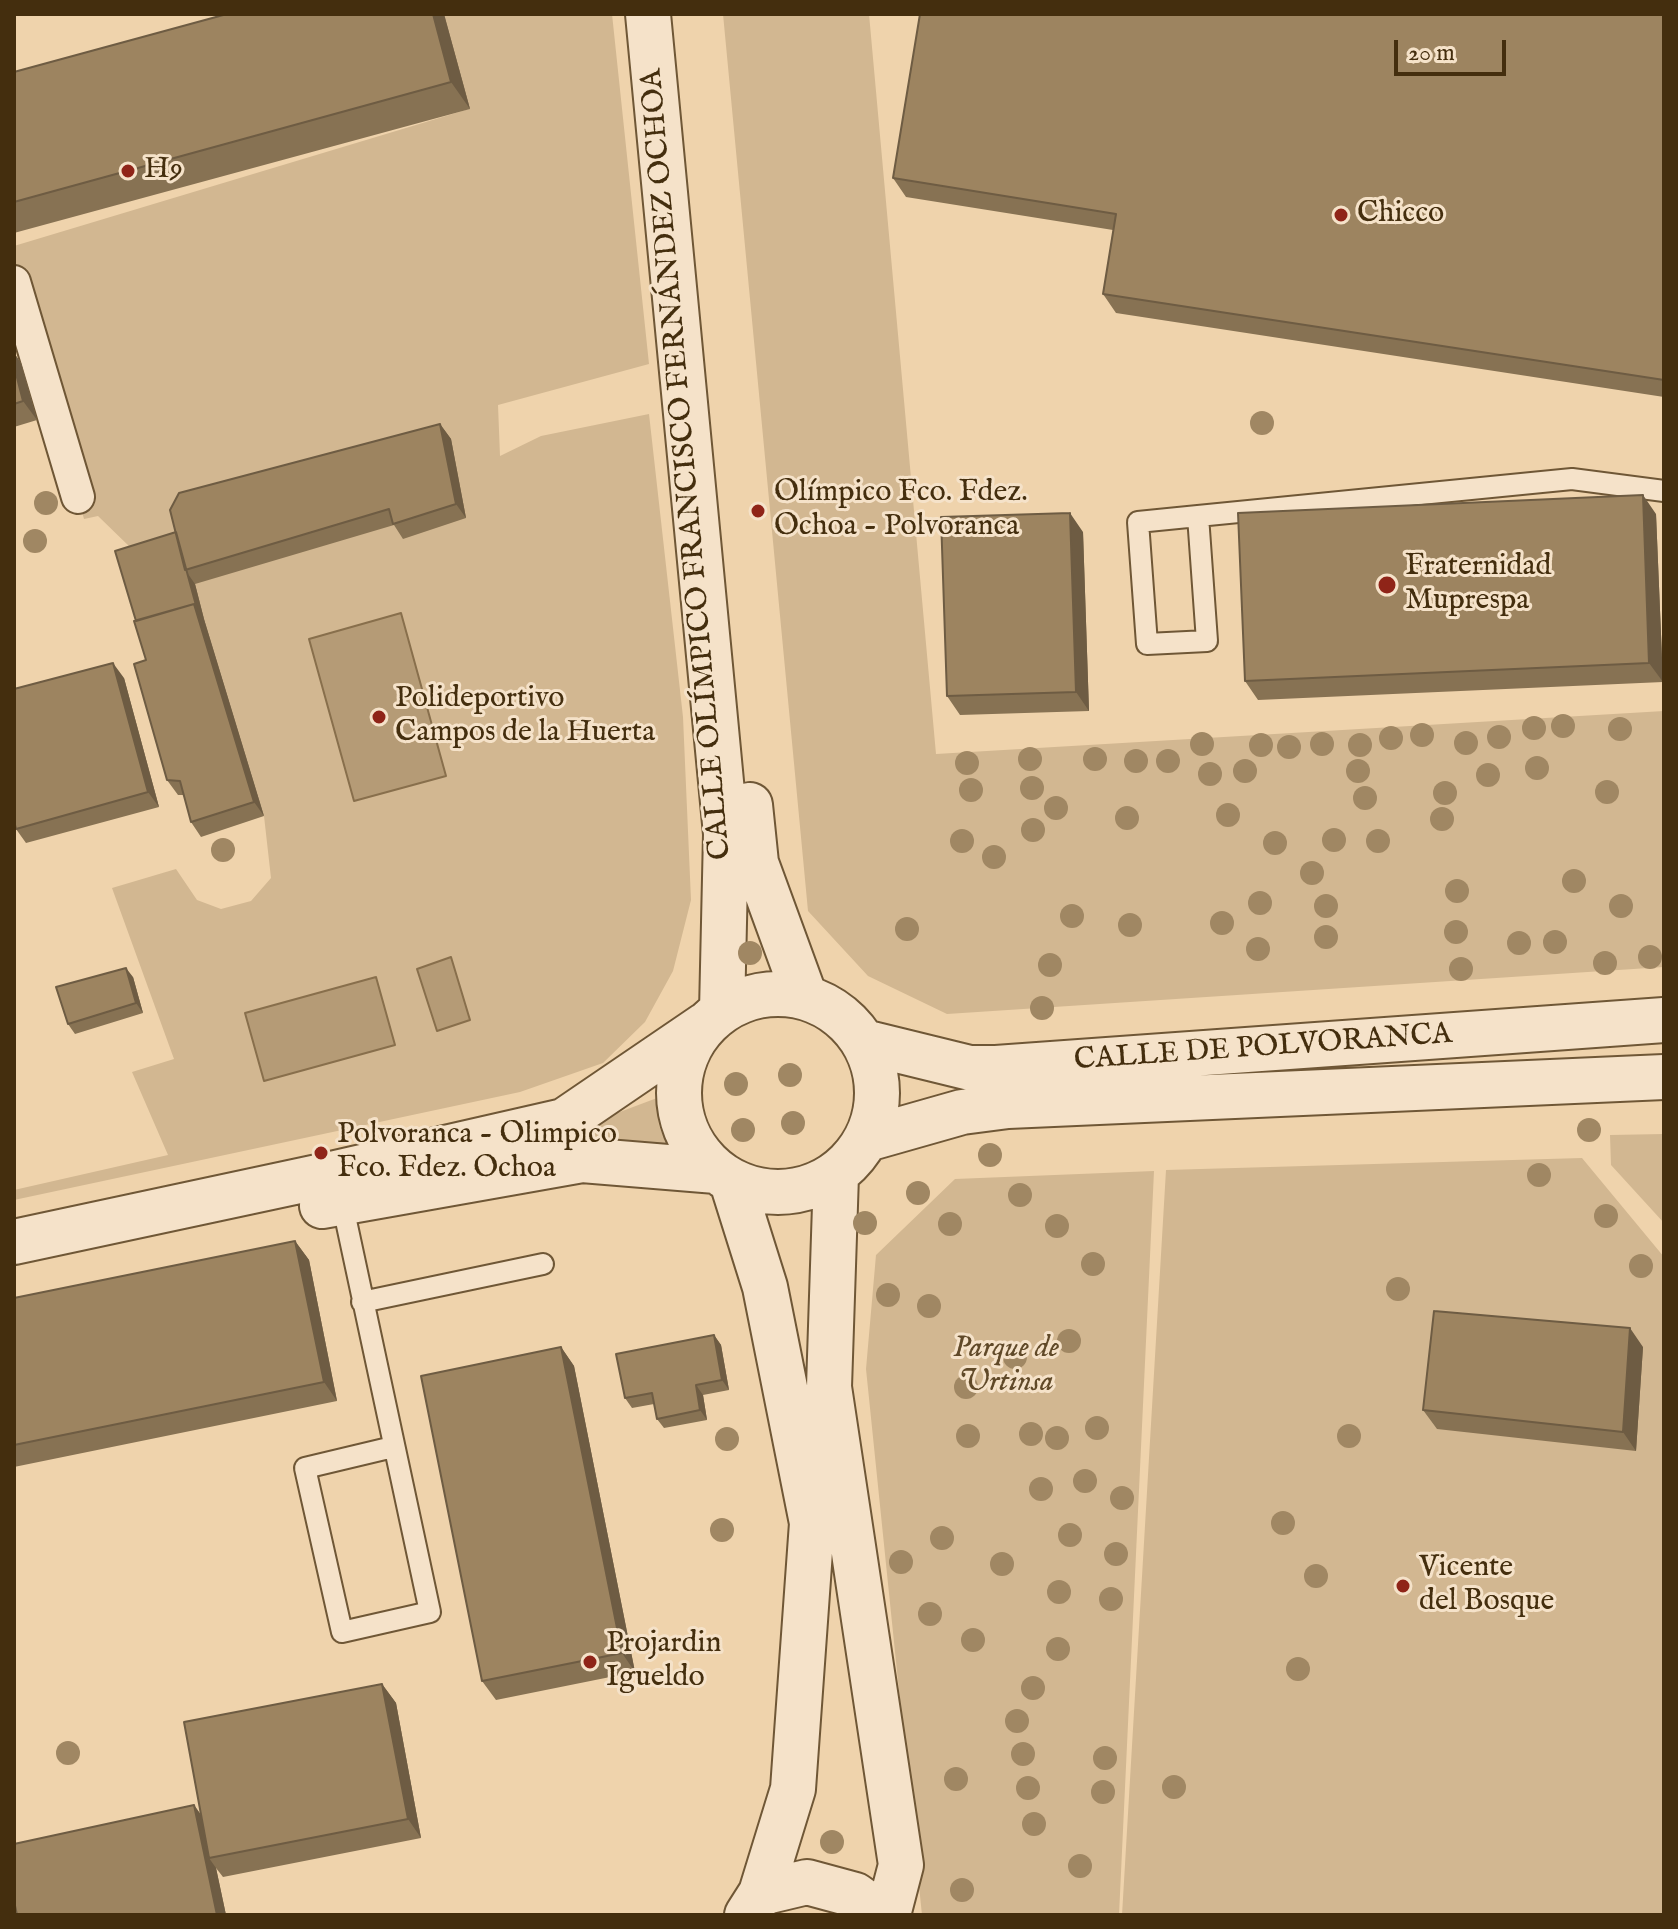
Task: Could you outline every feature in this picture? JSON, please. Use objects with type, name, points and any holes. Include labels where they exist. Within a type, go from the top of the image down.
[{"type":"street","name":"CALLE OLÍMPICO FRANCISCO FERNÁNDEZ OCHOA","points":[[648,14],[726,834],[713,1018]]},
{"type":"street","name":"CALLE OLÍMPICO FRANCISCO FERNÁNDEZ OCHOA","points":[[677,14],[756,863],[805,997]]},
{"type":"street","points":[[14,282],[78,497]]},
{"type":"street","points":[[14,1242],[564,1121],[713,1018],[753,996],[771,993],[805,997],[842,1016],[864,1042],[878,1087],[877,1106],[867,1139],[836,1175],[779,1193],[724,1177],[582,1160],[342,1202],[14,1267]]},
{"type":"street","points":[[713,1018],[686,1054],[678,1086],[682,1121],[695,1149],[724,1177],[765,1287],[812,1523],[793,1789],[759,1908]]},
{"type":"street","name":"CALLE DE POLVORANCA","points":[[864,1042],[970,1068],[996,1068],[1664,1020]]},
{"type":"street","name":"CALLE DE POLVORANCA","points":[[867,1139],[962,1112],[1008,1106],[1664,1077]]},
{"type":"street","points":[[759,1908],[807,1882],[855,1895],[886,1915],[901,1865],[829,1387],[836,1175]]},
{"type":"lane","points":[[1198,516],[1207,641],[1147,644],[1138,522],[1198,516],[1572,479],[1664,491]]},
{"type":"lane","points":[[342,1202],[430,1612],[342,1632],[305,1468],[393,1447]]},
{"type":"lane","points":[[362,1302],[543,1264]]},
{"type":"green space","name":"Polideportivo Campos de la Huerta","points":[[444,14],[612,14],[649,364],[498,405],[500,456],[541,436],[649,414],[683,717],[691,900],[673,971],[645,1022],[603,1063],[520,1092],[14,1200],[14,1190],[168,1155],[132,1072],[174,1059],[112,888],[176,869],[197,900],[221,909],[251,901],[271,878],[264,816],[204,619],[98,516],[84,519],[26,306],[14,309],[14,246],[469,109]]},
{"type":"green space","points":[[723,14],[869,14],[936,754],[1664,711],[1664,967],[947,1014],[868,976],[808,911]]},
{"type":"green space","points":[[657,1098],[659,1126],[668,1146],[574,1150],[572,1130]]},
{"type":"green space","points":[[1664,1134],[1664,1223],[1611,1165],[1610,1135]]},
{"type":"green space","name":"Vicente del Bosque","points":[[1582,1158],[1664,1257],[1664,1915],[1122,1915],[1166,1170]]},
{"type":"green space","name":"Parque de Urtinsa","points":[[1154,1171],[1119,1915],[922,1915],[866,1369],[876,1255],[955,1179]]},
{"type":"shaded area","points":[[401,613],[446,776],[354,801],[309,639]]},
{"type":"shaded area","points":[[451,957],[470,1020],[437,1031],[417,969]]},
{"type":"shaded area","points":[[376,977],[395,1045],[264,1081],[245,1013]]},
{"type":"building","name":"H9","points":[[227,14],[433,14],[451,82],[14,202],[14,72]]},
{"type":"building","name":"Chicco","points":[[920,14],[1664,14],[1664,380],[1103,294],[1116,214],[893,178]]},
{"type":"building","points":[[14,366],[23,401],[14,404]]},
{"type":"building","points":[[440,424],[456,504],[393,524],[389,509],[185,570],[170,510],[179,493]]},
{"type":"building","points":[[1643,495],[1649,663],[1245,681],[1238,513]]},
{"type":"building","points":[[1070,513],[1076,692],[947,696],[941,517]]},
{"type":"building","points":[[176,532],[197,609],[194,604],[136,621],[115,551]]},
{"type":"building","points":[[194,604],[254,802],[191,822],[180,781],[167,780],[134,664],[146,660],[134,621]]},
{"type":"building","points":[[113,663],[148,792],[16,829],[14,689]]},
{"type":"building","points":[[126,968],[136,1003],[68,1024],[56,987]]},
{"type":"building","points":[[295,1241],[324,1382],[14,1445],[14,1298]]},
{"type":"building","points":[[1434,1311],[1630,1328],[1623,1432],[1423,1410]]},
{"type":"building","points":[[714,1335],[722,1380],[696,1385],[700,1410],[657,1419],[652,1393],[625,1398],[616,1354]]},
{"type":"building","points":[[561,1347],[622,1653],[482,1681],[421,1376]]},
{"type":"building","points":[[382,1684],[408,1819],[209,1858],[184,1722]]},
{"type":"building","points":[[194,1805],[217,1915],[17,1915],[14,1901],[14,1844]]},
{"type":"place","name":"H9","points":[[128,171]]},
{"type":"place","name":"Chicco","points":[[1341,215]]},
{"type":"place","name":"Olímpico Fco. Fdez. Ochoa - Polvoranca","points":[[758,511]]},
{"type":"place","name":"Fraternidad Muprespa","points":[[1387,585]]},
{"type":"place","name":"Polideportivo Campos de la Huerta","points":[[379,717]]},
{"type":"place","name":"Polvoranca - Olimpico Fco. Fdez. Ochoa","points":[[321,1153]]},
{"type":"place","name":"Vicente del Bosque","points":[[1403,1586]]},
{"type":"place","name":"Projardin Igueldo","points":[[590,1662]]}]
